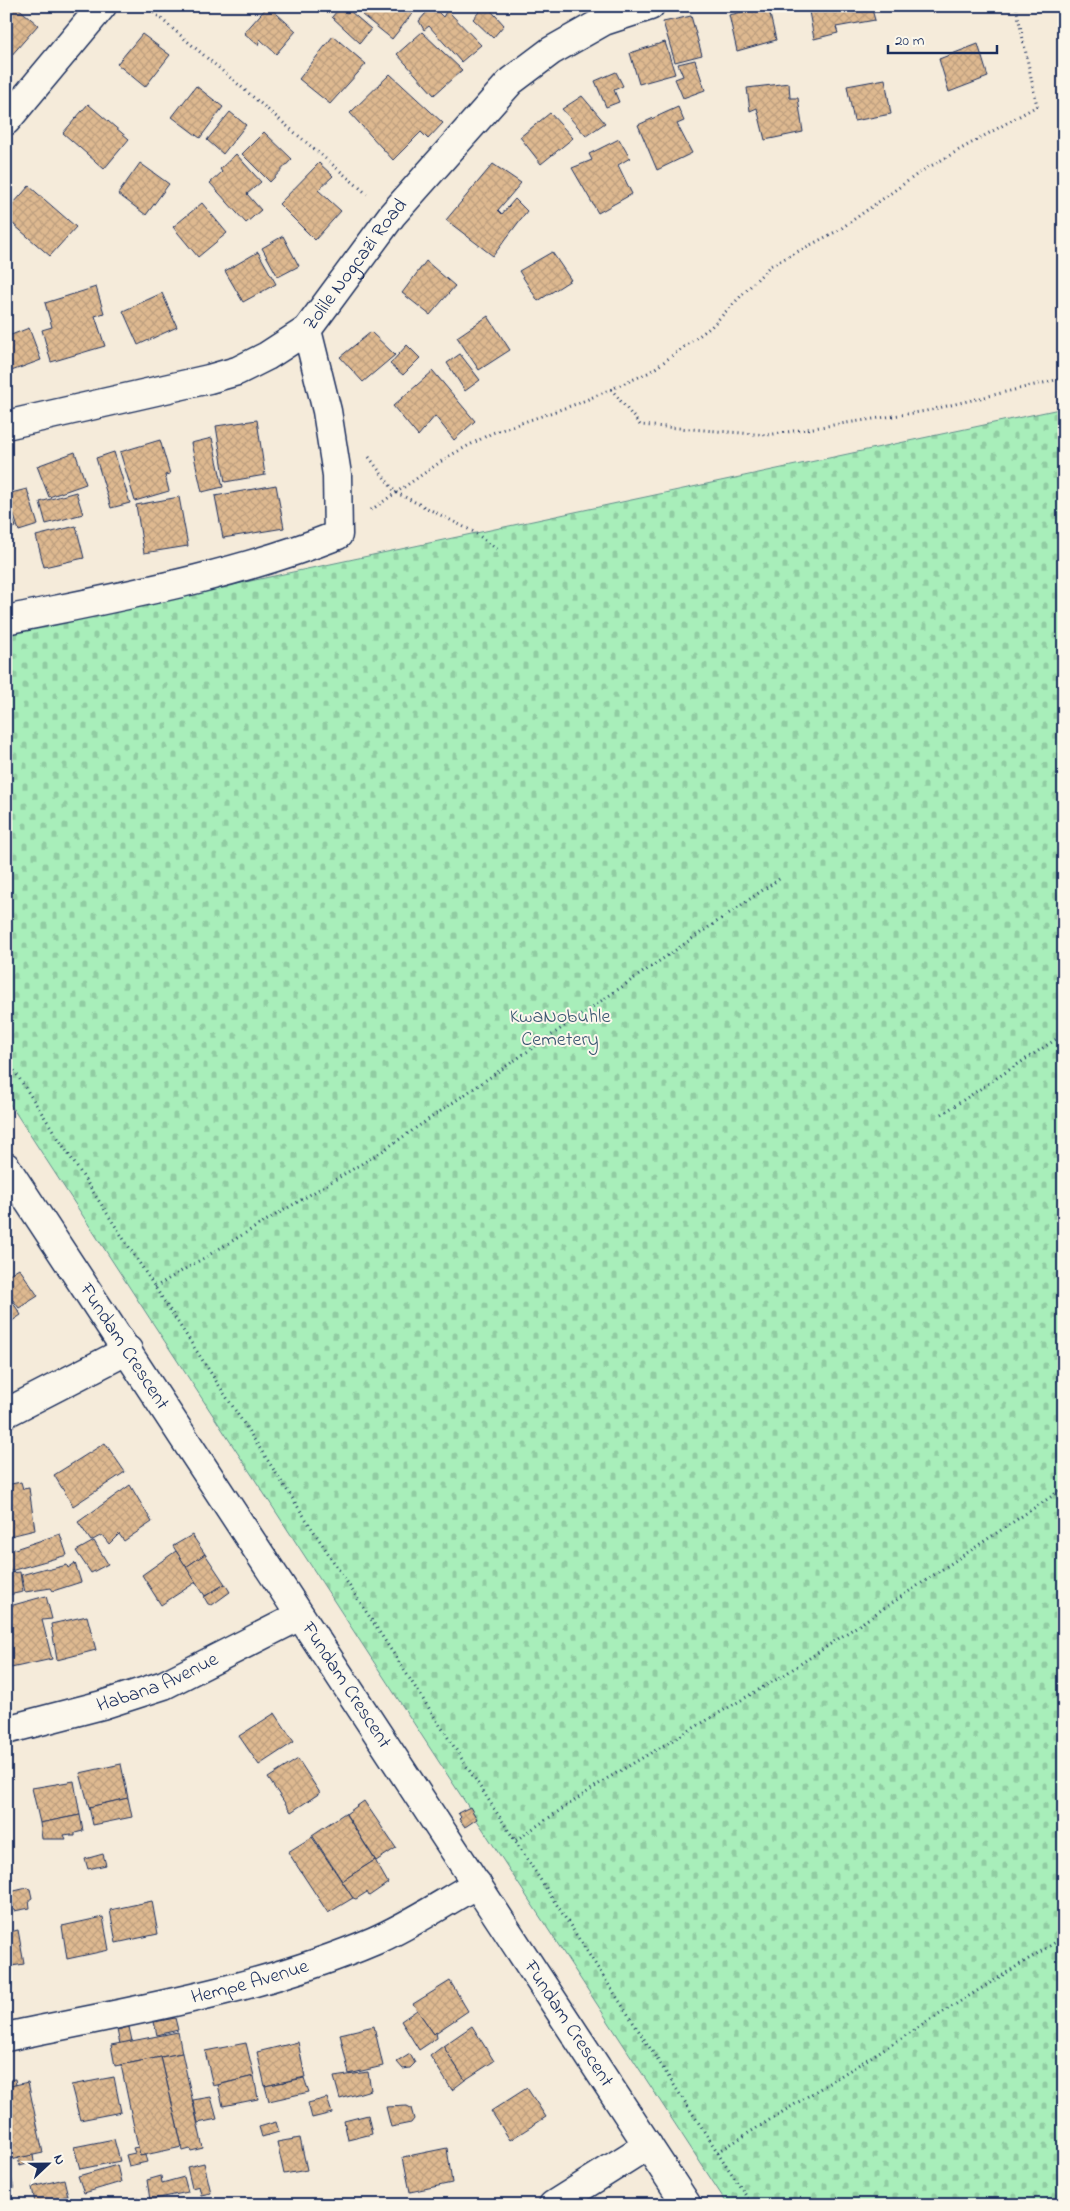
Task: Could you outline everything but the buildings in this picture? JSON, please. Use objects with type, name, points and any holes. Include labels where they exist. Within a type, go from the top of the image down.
[{"type":"street","points":[[6,121],[102,6]]},
{"type":"street","name":"Zolile Nogcazi Road","points":[[6,425],[237,371],[267,356],[307,330],[392,216],[511,82],[602,13],[650,6]]},
{"type":"street","points":[[6,620],[118,597],[292,553],[338,535],[337,476],[327,411],[307,330]]},
{"type":"street","name":"Fundam Crescent","points":[[6,1167],[128,1350],[300,1616],[687,2205]]},
{"type":"street","points":[[6,1413],[128,1350]]},
{"type":"street","name":"Habana Avenue","points":[[6,1730],[102,1705],[164,1685],[300,1616]]},
{"type":"street","name":"Hempe Avenue","points":[[6,2037],[284,1976],[376,1940],[476,1884]]},
{"type":"street","points":[[554,2205],[648,2145]]},
{"type":"path","points":[[146,6],[392,216]]},
{"type":"path","points":[[338,535],[395,492],[449,456],[492,432],[579,403],[650,372],[711,327],[770,266],[839,230],[922,171],[1037,106],[1016,6]]},
{"type":"path","points":[[612,389],[640,425],[767,434],[926,411],[1064,378]]},
{"type":"path","points":[[368,455],[395,492],[474,532],[498,550]]},
{"type":"path","points":[[156,1287],[378,1154],[782,877]]},
{"type":"path","points":[[942,1114],[1064,1034]]},
{"type":"path","points":[[6,1058],[752,2205]]},
{"type":"path","points":[[516,1840],[608,1778],[784,1675],[1064,1488]]},
{"type":"path","points":[[718,2152],[1064,1937]]},
{"type":"green space","name":"KwaNobuhle Cemetery","points":[[1064,408],[1064,2205],[728,2205],[6,1098],[6,633]]}]
